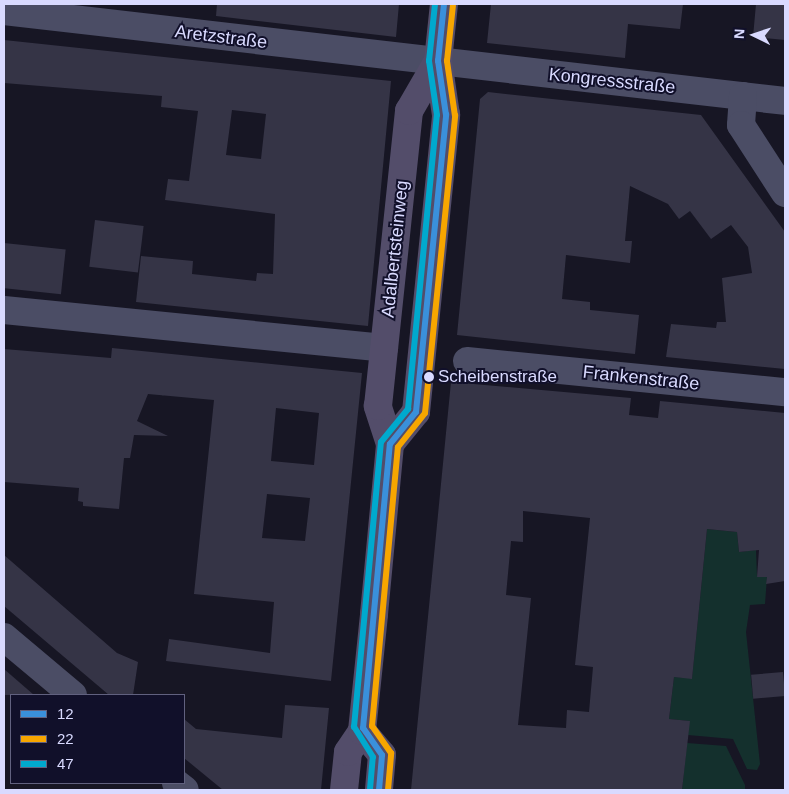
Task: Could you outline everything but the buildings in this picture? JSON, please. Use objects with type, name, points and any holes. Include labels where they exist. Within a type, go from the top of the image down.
[{"type":"main road","name":"Adalbertsteinweg","points":[[390,444],[416,412],[446,115],[438,61],[444,4]]},
{"type":"main road","name":"Adalbertsteinweg","points":[[344,790],[348,752],[362,731],[390,444],[378,406],[409,111],[438,61]]},
{"type":"main road","points":[[362,731],[382,755],[379,790]]},
{"type":"street","name":"Aretzstraße","points":[[4,11],[438,61]]},
{"type":"street","name":"Kongressstraße","points":[[438,61],[785,100]]},
{"type":"street","points":[[743,96],[741,125],[785,193]]},
{"type":"street","points":[[4,310],[384,348]]},
{"type":"street","name":"Frankenstraße","points":[[467,361],[785,392]]},
{"type":"street","points":[[4,636],[72,694]]},
{"type":"green space","points":[[707,529],[737,532],[739,552],[756,550],[757,577],[767,577],[765,604],[750,605],[746,632],[760,764],[757,770],[747,769],[733,739],[688,735],[689,721],[669,719],[674,677],[692,678]]},
{"type":"green space","points":[[687,743],[726,746],[745,785],[745,790],[682,790]]},
{"type":"transit line","name":"47","points":[[370,789],[373,757],[354,727],[381,442],[408,409],[437,115],[429,61],[435,4]]},
{"type":"transit line","name":"12","points":[[379,790],[382,755],[363,728],[390,444],[416,412],[446,115],[438,61],[444,4]]},
{"type":"transit line","name":"22","points":[[388,790],[391,753],[372,726],[398,447],[425,413],[455,116],[447,61],[453,5]]},
{"type":"place","name":"Scheibenstraße","points":[[429,377]]}]
